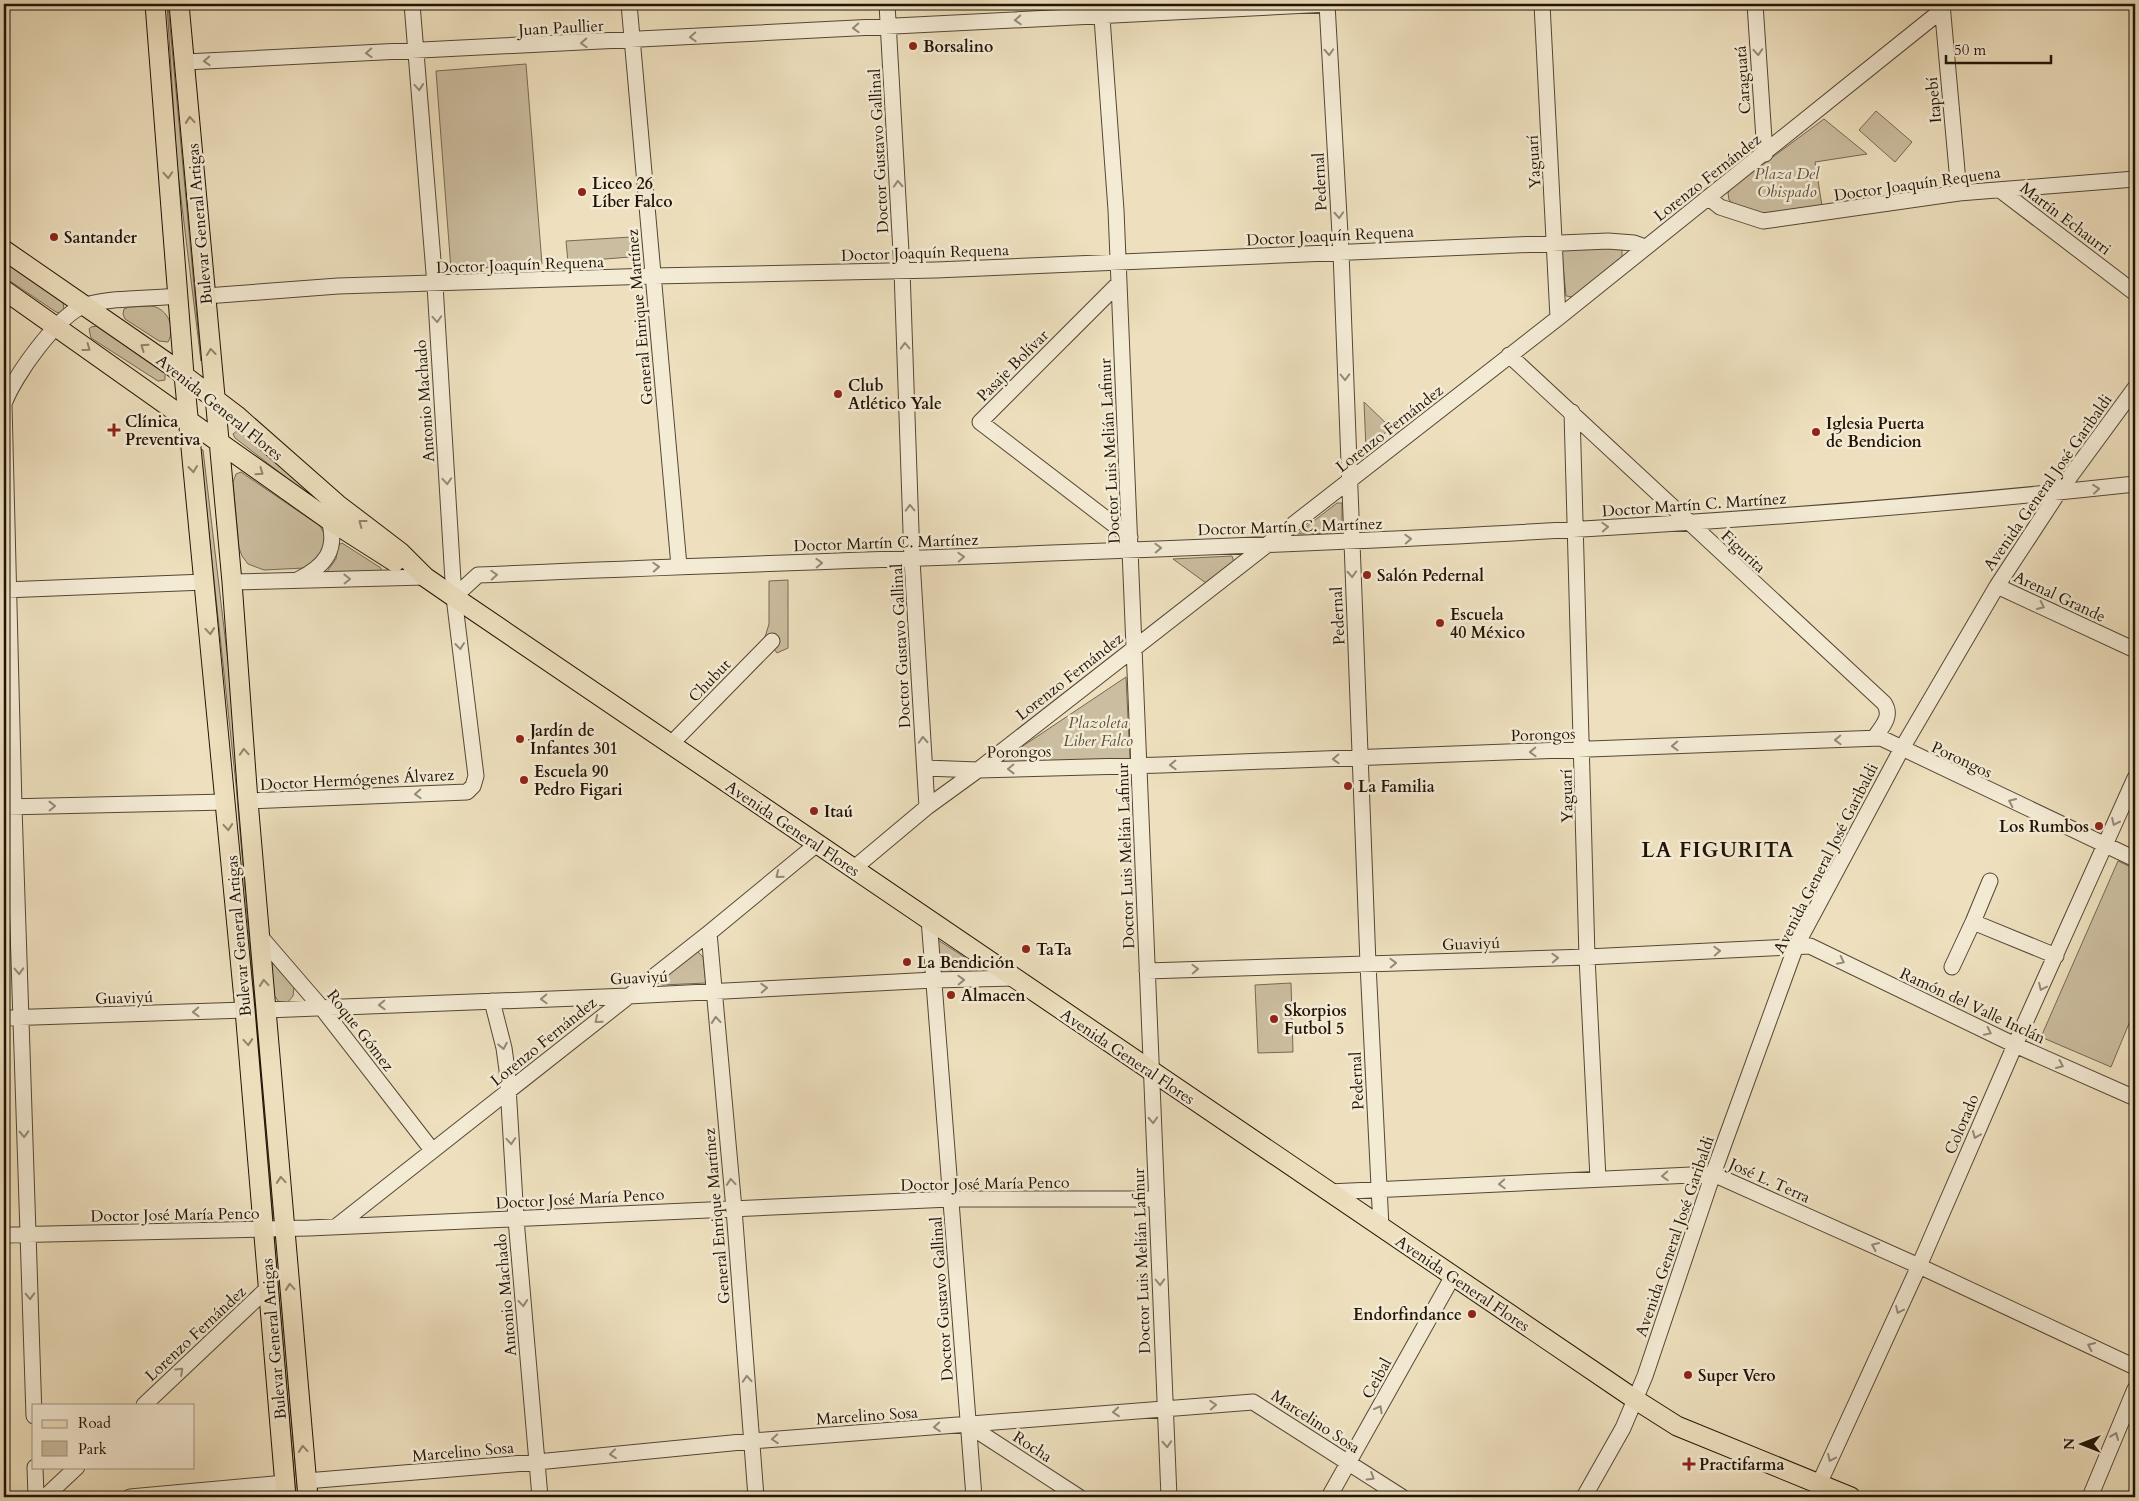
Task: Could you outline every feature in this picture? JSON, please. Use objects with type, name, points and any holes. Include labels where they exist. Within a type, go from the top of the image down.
[{"type":"main road","name":"Bulevar General Artigas","points":[[155,4],[188,421],[226,802],[286,1490]]},
{"type":"main road","name":"Bulevar General Artigas","points":[[179,4],[216,400],[212,438]]},
{"type":"main road","name":"Avenida General Flores","points":[[4,250],[184,375],[236,415],[337,504],[400,552],[426,577],[454,597],[1636,1400],[1677,1426],[1851,1497]]},
{"type":"main road","name":"Bulevar General Artigas","points":[[175,269],[186,287],[190,304],[196,368],[212,430],[218,547],[232,582],[259,935],[307,1489]]},
{"type":"main road","name":"Avenida General Flores","points":[[4,290],[329,520],[395,562],[426,577]]},
{"type":"main road","name":"Bulevar General Artigas","points":[[184,375],[212,438]]},
{"type":"street","name":"Antonio Machado","points":[[412,4],[435,284],[454,597],[476,776],[474,786],[467,792]]},
{"type":"street","name":"General Enrique Martínez","points":[[630,4],[679,566]]},
{"type":"street","name":"Doctor Gustavo Gallinal","points":[[887,4],[902,270],[912,560],[927,806]]},
{"type":"street","name":"Juan Paullier","points":[[185,62],[633,41],[889,26],[1101,10],[1327,4]]},
{"type":"street","name":"Pedernal","points":[[1327,4],[1341,252],[1368,964],[1381,1227]]},
{"type":"street","name":"Yaguarí","points":[[1542,4],[1558,318]]},
{"type":"street","name":"Caraguatá","points":[[1755,4],[1764,154]]},
{"type":"street","name":"Lorenzo Fernández","points":[[853,869],[927,806],[978,770],[1133,647],[1558,318],[1764,154],[1942,7]]},
{"type":"street","name":"Itapebí","points":[[1942,7],[1959,193]]},
{"type":"street","name":"Doctor Luis Melián Lafinur","points":[[1101,10],[1116,210],[1169,1497]]},
{"type":"street","name":"Doctor Joaquín Requena","points":[[1709,198],[1720,207],[1763,221],[1959,193],[2135,179]]},
{"type":"street","name":"Martín Echaurri","points":[[2000,190],[2135,293]]},
{"type":"street","name":"Doctor Joaquín Requena","points":[[206,296],[338,286],[1118,263],[1619,241],[1645,247]]},
{"type":"street","name":"Pasaje Bolívar","points":[[1119,283],[980,422],[1130,543]]},
{"type":"street","points":[[34,1404],[21,1018],[9,807],[4,404],[10,389],[40,344],[57,326],[84,306],[115,300],[178,296]]},
{"type":"street","name":"Figurita","points":[[1509,355],[1884,703],[1888,709],[1888,715],[1874,738]]},
{"type":"street","name":"Avenida General José Garibaldi","points":[[1584,1497],[1623,1428],[1636,1400],[1713,1174],[1796,946],[1901,750],[1997,586],[2058,493],[2135,388]]},
{"type":"street","name":"Yaguarí","points":[[1572,412],[1587,957],[1598,1179]]},
{"type":"street","name":"Doctor Martín C. Martínez","points":[[454,597],[478,575],[679,566],[912,560],[1130,543],[1268,544],[1351,542],[1689,524],[2058,493],[2135,484]]},
{"type":"street","points":[[298,580],[316,570],[328,556],[333,532],[329,520]]},
{"type":"street","points":[[232,582],[426,577]]},
{"type":"street","points":[[6,590],[205,582]]},
{"type":"street","name":"Arenal Grande","points":[[1997,586],[2135,650]]},
{"type":"street","name":"Chubut","points":[[670,745],[772,641]]},
{"type":"street","name":"Porongos","points":[[925,768],[978,770],[1139,766],[1874,738],[1890,742],[1901,750],[2135,859]]},
{"type":"street","name":"Colorado","points":[[1819,1484],[1919,1266],[2015,1045],[2135,778]]},
{"type":"street","name":"Doctor Hermógenes Álvarez","points":[[248,801],[467,792]]},
{"type":"street","points":[[9,807],[226,802]]},
{"type":"street","name":"Lorenzo Fernández","points":[[337,1226],[708,933],[817,844]]},
{"type":"street","points":[[1952,966],[1990,881]]},
{"type":"street","name":"Doctor Gustavo Gallinal","points":[[929,918],[974,1497]]},
{"type":"street","points":[[1973,922],[2056,956]]},
{"type":"street","name":"General Enrique Martínez","points":[[708,933],[734,1209],[756,1497]]},
{"type":"street","name":"Roque Gómez","points":[[259,935],[321,1007],[432,1150]]},
{"type":"street","name":"Guaviyú","points":[[1147,971],[1587,957],[1796,946]]},
{"type":"street","name":"Ramón del Valle Inclán","points":[[1796,946],[1810,946],[2015,1045],[2135,1098]]},
{"type":"street","name":"Guaviyú","points":[[266,1010],[1015,978]]},
{"type":"street","name":"Antonio Machado","points":[[492,1001],[504,1048],[516,1219],[540,1497]]},
{"type":"street","name":"Guaviyú","points":[[4,1018],[245,1010]]},
{"type":"street","name":"José L. Terra","points":[[1329,1192],[1713,1174],[1919,1266],[2135,1367]]},
{"type":"street","name":"Doctor José María Penco","points":[[4,1235],[285,1229],[950,1199],[1157,1199]]},
{"type":"street","name":"Ceibal","points":[[1330,1497],[1454,1276]]},
{"type":"street","name":"Lorenzo Fernández","points":[[145,1404],[269,1287]]},
{"type":"street","points":[[2090,1497],[2135,1389]]},
{"type":"street","name":"Marcelino Sosa","points":[[307,1489],[537,1462],[752,1441],[1254,1402],[1402,1497]]},
{"type":"street","name":"Rocha","points":[[968,1425],[1079,1497]]},
{"type":"street","points":[[36,1468],[36,1497]]},
{"type":"street","points":[[45,1497],[76,1468]]},
{"type":"street","points":[[130,1497],[286,1490]]},
{"type":"green space","points":[[168,4],[201,361],[177,166]]},
{"type":"green space","points":[[526,64],[542,264],[451,270],[436,71]]},
{"type":"green space","points":[[1876,111],[1912,142],[1895,162],[1859,130]]},
{"type":"green space","name":"Plaza Del Obispado","points":[[1824,119],[1867,154],[1815,162],[1822,206],[1787,212],[1761,213],[1738,207],[1729,200],[1728,193],[1731,188]]},
{"type":"green space","points":[[631,237],[630,257],[568,262],[566,241]]},
{"type":"green space","points":[[1620,248],[1622,258],[1573,297],[1566,296],[1562,253],[1564,250]]},
{"type":"green space","points":[[4,262],[63,302],[64,310],[60,313],[56,312],[4,277]]},
{"type":"green space","points":[[152,306],[162,311],[169,320],[171,331],[168,342],[159,341],[125,319],[123,314],[124,309],[129,307]]},
{"type":"green space","points":[[97,326],[165,372],[165,380],[158,381],[91,338],[89,329]]},
{"type":"green space","points":[[1364,402],[1391,428],[1366,449]]},
{"type":"green space","points":[[238,430],[357,529],[235,438],[233,434]]},
{"type":"green space","points":[[200,449],[203,450],[228,662],[273,1219],[236,785]]},
{"type":"green space","points":[[241,472],[320,526],[325,535],[324,554],[304,568],[264,570],[248,564],[239,548],[233,482],[236,474]]},
{"type":"green space","points":[[1337,503],[1342,503],[1342,533],[1297,534]]},
{"type":"green space","points":[[342,543],[381,568],[381,573],[326,573],[336,559],[338,545]]},
{"type":"green space","points":[[1232,556],[1234,562],[1206,583],[1173,559]]},
{"type":"green space","points":[[788,580],[788,648],[777,653],[765,637],[769,624],[769,581]]},
{"type":"green space","name":"Plazoleta Liber Falco","points":[[1126,677],[1130,760],[999,762]]},
{"type":"green space","points":[[2118,861],[2135,869],[2135,1009],[2111,1067],[2041,1037]]},
{"type":"green space","points":[[938,940],[989,973],[939,974]]},
{"type":"green space","points":[[696,950],[703,957],[706,983],[662,985],[660,981]]},
{"type":"green space","points":[[273,963],[294,987],[293,996],[288,1002],[279,1002],[274,995],[271,965]]},
{"type":"green space","name":"Skorpios Futbol 5","points":[[1291,983],[1293,1052],[1258,1053],[1255,985]]},
{"type":"green space","points":[[274,1238],[276,1238],[298,1497],[296,1497]]},
{"type":"place","name":"Borsalino","points":[[913,46]]},
{"type":"place","name":"Liceo 26 Líber Falco","points":[[582,192]]},
{"type":"place","name":"Santander","points":[[54,237]]},
{"type":"place","name":"Club Atlético Yale","points":[[838,394]]},
{"type":"place","name":"Clínica Preventiva","points":[[114,430]]},
{"type":"place","name":"Iglesia Puerta de Bendicion","points":[[1816,432]]},
{"type":"place","name":"Salón Pedernal","points":[[1367,575]]},
{"type":"place","name":"Escuela 40 México","points":[[1440,623]]},
{"type":"place","name":"Jardín de Infantes 301","points":[[520,739]]},
{"type":"place","name":"Escuela 90 Pedro Figari","points":[[524,780]]},
{"type":"place","name":"La Familia","points":[[1348,786]]},
{"type":"place","name":"Itaú","points":[[814,811]]},
{"type":"place","name":"Los Rumbos","points":[[2099,826]]},
{"type":"place","name":"TaTa","points":[[1026,949]]},
{"type":"place","name":"La Bendición","points":[[907,962]]},
{"type":"place","name":"Almacen","points":[[951,995]]},
{"type":"place","name":"Skorpios Futbol 5","points":[[1274,1019]]},
{"type":"place","name":"Endorfindance","points":[[1472,1314]]},
{"type":"place","name":"Super Vero","points":[[1688,1375]]},
{"type":"place","name":"Practifarma","points":[[1689,1464]]},
{"type":"district","name":"LA FIGURITA","points":[[1718,850]]}]
